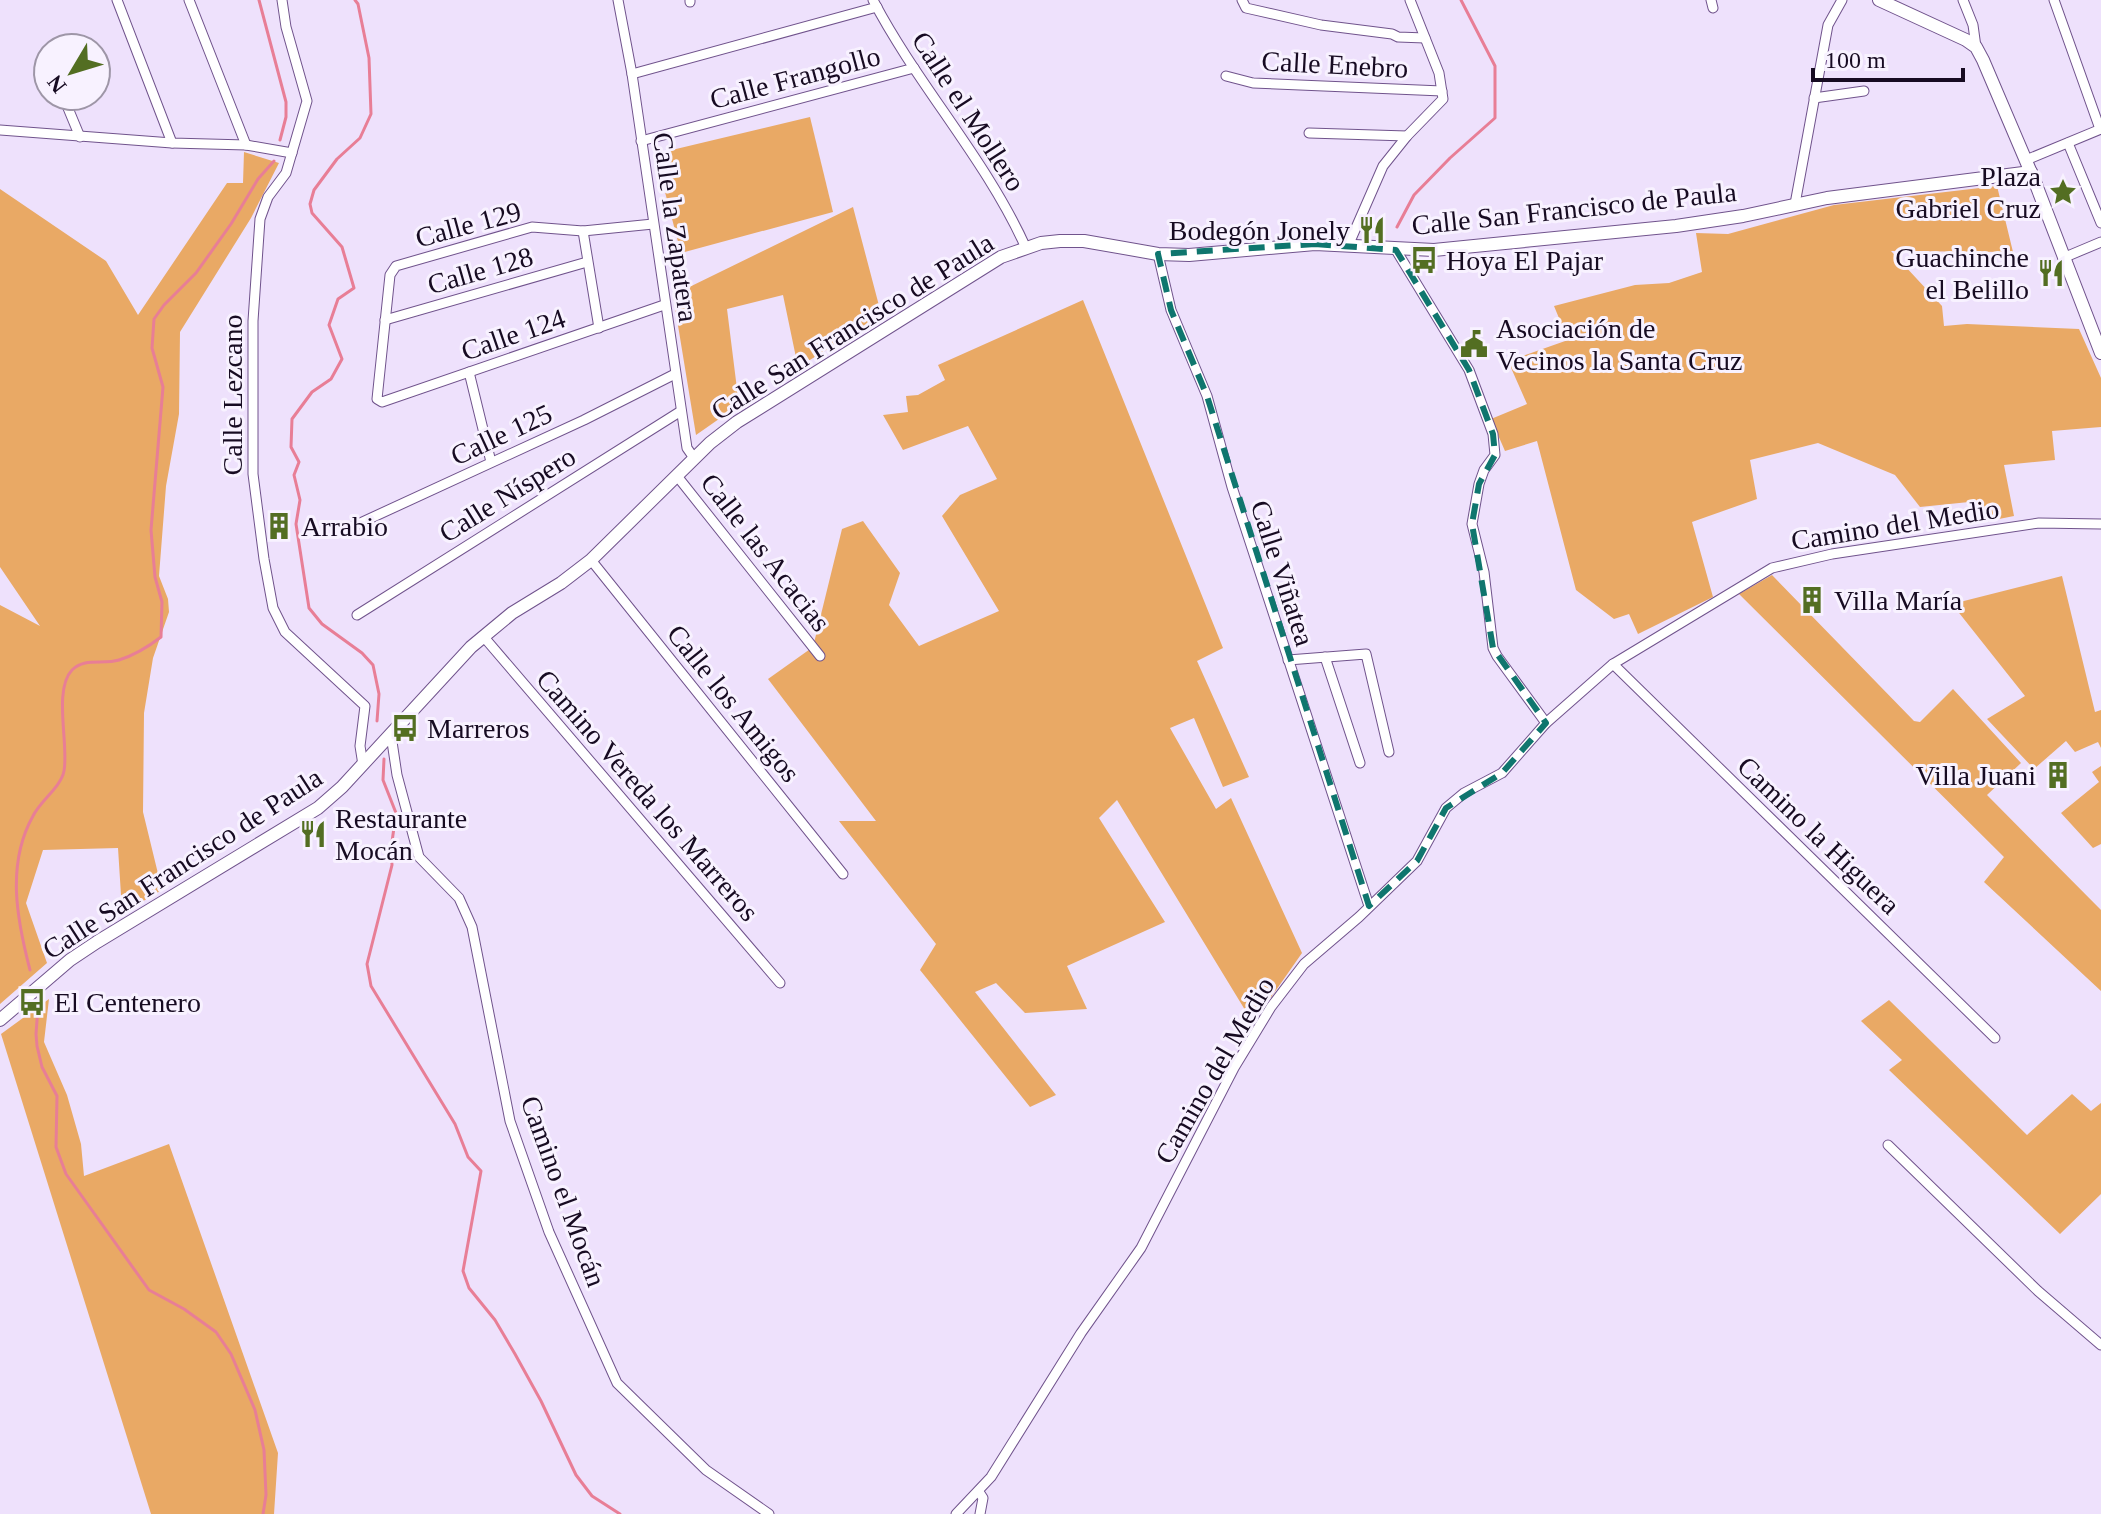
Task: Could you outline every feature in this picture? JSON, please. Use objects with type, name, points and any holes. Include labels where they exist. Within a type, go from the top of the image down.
[{"type":"main road","points":[[1879,0],[1976,47],[2028,166],[2101,353]]},
{"type":"main road","name":"Calle San Francisco de Paula","points":[[0,1020],[97,942],[306,816],[342,787],[483,636],[591,560],[694,458],[751,414],[1001,257],[1060,241],[1084,241],[1158,254],[1219,254],[1315,244],[1434,250],[1676,226],[2028,166]]},
{"type":"street","points":[[117,0],[172,143]]},
{"type":"street","points":[[189,0],[246,145]]},
{"type":"street","name":"Calle Lezcano","points":[[282,0],[286,27],[307,101],[286,173],[268,197],[260,219],[253,321],[253,474],[273,608],[285,632],[365,706],[360,746],[363,765]]},
{"type":"street","name":"Calle la Zapatera","points":[[618,0],[632,74],[687,448],[694,458]]},
{"type":"street","points":[[1242,0],[1246,8],[1321,25],[1425,38]]},
{"type":"street","points":[[1348,246],[1379,173],[1407,136],[1443,99],[1439,73],[1410,0]]},
{"type":"street","points":[[1795,204],[1828,25],[1842,0]]},
{"type":"street","points":[[1963,0],[1973,25],[1976,47]]},
{"type":"street","points":[[2028,166],[2068,143],[2101,129],[2054,0]]},
{"type":"street","points":[[632,74],[875,4]]},
{"type":"street","name":"Calle el Mollero","points":[[875,4],[1010,213],[1026,248]]},
{"type":"street","name":"Calle Frangollo","points":[[641,141],[914,68]]},
{"type":"street","name":"Calle Enebro","points":[[1226,76],[1253,83],[1442,91]]},
{"type":"street","points":[[1814,98],[1864,91]]},
{"type":"street","points":[[70,112],[80,137]]},
{"type":"street","points":[[0,130],[172,143],[246,145],[292,153]]},
{"type":"street","points":[[1309,133],[1407,136]]},
{"type":"street","points":[[2068,143],[2101,223]]},
{"type":"street","name":"Calle 129","points":[[385,320],[392,270],[532,227],[583,231],[653,224]]},
{"type":"street","points":[[583,231],[599,328]]},
{"type":"street","points":[[2063,258],[2101,242]]},
{"type":"street","points":[[1396,250],[1469,370],[1493,434],[1495,455],[1479,484],[1472,524],[1484,572],[1493,648],[1546,723]]},
{"type":"street","name":"Calle Viñatea","points":[[1158,254],[1171,310],[1207,396],[1222,457],[1369,906]]},
{"type":"street","name":"Calle 128","points":[[385,320],[587,262]]},
{"type":"street","name":"Calle 124","points":[[385,320],[377,399],[382,402],[664,305]]},
{"type":"street","points":[[469,372],[491,462]]},
{"type":"street","name":"Calle 125","points":[[345,530],[584,420],[675,374]]},
{"type":"street","name":"Calle Níspero","points":[[357,615],[681,411]]},
{"type":"street","name":"Calle las Acacias","points":[[677,476],[820,656]]},
{"type":"street","name":"Camino del Medio","points":[[956,1514],[979,1492],[1081,1333],[1141,1248],[1234,1068],[1271,1007],[1304,964],[1417,861],[1446,808],[1464,793],[1502,773],[1546,723],[1613,664],[1783,564],[2039,523],[2101,524]]},
{"type":"street","name":"Calle los Amigos","points":[[591,560],[843,874]]},
{"type":"street","name":"Camino Vereda los Marreros","points":[[483,636],[780,983]]},
{"type":"street","points":[[1288,660],[1366,654],[1389,752]]},
{"type":"street","points":[[1325,657],[1360,763]]},
{"type":"street","name":"Camino la Higuera","points":[[1613,664],[1995,1038]]},
{"type":"street","name":"Camino el Mocán","points":[[391,735],[397,775],[419,857],[459,898],[472,927],[510,1121],[549,1232],[617,1383],[706,1470],[769,1514]]},
{"type":"street","points":[[1888,1145],[2038,1291],[2101,1345]]},
{"type":"street","points":[[979,1492],[983,1498],[980,1514]]},
{"type":"highlighted area","points":[[1315,244],[1396,250],[1469,370],[1493,434],[1495,455],[1479,484],[1472,524],[1493,648],[1546,723],[1502,773],[1446,808],[1417,861],[1369,906],[1207,396],[1171,310],[1158,254]]},
{"type":"shaded area","points":[[810,117],[833,212],[681,253],[655,154]]},
{"type":"shaded area","points":[[244,152],[279,163],[251,218],[180,332],[179,414],[166,486],[159,576],[168,599],[169,612],[153,658],[144,713],[143,812],[162,890],[128,910],[121,895],[118,848],[43,850],[26,903],[47,963],[0,1004],[0,605],[40,626],[0,567],[0,189],[106,261],[138,315],[227,183],[243,183]]},
{"type":"shaded area","points":[[1997,186],[2013,252],[1891,251],[1942,306],[1944,326],[1967,324],[2079,329],[2101,378],[2101,427],[2052,431],[2055,460],[2004,465],[2014,516],[1979,523],[1969,502],[1920,507],[1895,475],[1818,443],[1750,460],[1757,499],[1692,522],[1713,597],[1638,634],[1629,614],[1614,619],[1576,590],[1537,441],[1505,451],[1491,419],[1527,404],[1508,361],[1568,340],[1554,306],[1635,285],[1669,283],[1702,272],[1696,233],[1728,234],[1834,205]]},
{"type":"shaded area","points":[[853,207],[882,317],[798,367],[783,295],[727,309],[739,405],[696,435],[673,295]]},
{"type":"shaded area","points":[[1083,300],[1223,648],[1197,661],[1249,777],[1223,787],[1194,718],[1170,728],[1216,809],[1231,798],[1302,953],[1253,1023],[1117,800],[1099,818],[1165,922],[1067,966],[1087,1009],[1025,1013],[996,983],[975,992],[1056,1095],[1030,1107],[920,970],[936,944],[839,821],[876,821],[768,679],[813,647],[842,529],[863,521],[900,573],[889,605],[919,646],[999,611],[942,516],[960,495],[997,479],[968,426],[903,450],[883,415],[908,412],[906,396],[918,395],[945,380],[938,365]]},
{"type":"shaded area","points":[[1772,575],[1914,721],[1920,722],[1953,689],[2021,763],[1987,795],[2101,910],[2101,991],[1984,882],[2004,857],[1739,594]]},
{"type":"shaded area","points":[[2062,576],[2095,712],[2101,710],[2101,748],[2098,742],[2075,752],[2066,741],[2034,769],[1987,719],[2025,696],[1952,604]]},
{"type":"shaded area","points":[[2101,766],[2101,844],[2093,848],[2061,813],[2099,782],[2092,772]]},
{"type":"shaded area","points":[[49,999],[44,1042],[67,1095],[81,1144],[84,1176],[169,1144],[278,1453],[274,1514],[151,1514],[1,1034]]},
{"type":"shaded area","points":[[1889,1000],[2027,1135],[2072,1094],[2091,1111],[2101,1103],[2101,1194],[2060,1234],[1889,1070],[1902,1060],[1861,1021]]},
{"type":"waterway","points":[[259,0],[286,102],[280,140]]},
{"type":"waterway","points":[[355,0],[369,58],[371,114],[360,138],[337,159],[314,190],[310,204],[312,213],[342,247],[354,288],[338,299],[329,325],[342,359],[331,379],[312,392],[292,419],[291,447],[299,462],[294,475],[300,500],[296,524],[309,608],[322,624],[362,653],[373,665],[379,694],[377,721]]},
{"type":"waterway","points":[[1397,227],[1414,195],[1495,118],[1495,66],[1461,0]]},
{"type":"waterway","points":[[30,970],[16,892],[19,853],[33,816],[59,783],[64,771],[62,704],[66,679],[77,666],[125,658],[161,637],[162,602],[155,577],[151,530],[163,387],[152,348],[154,319],[196,273],[258,179],[274,161]]},
{"type":"waterway","points":[[384,759],[383,780],[396,813],[392,865],[367,964],[371,986],[455,1124],[468,1157],[481,1171],[463,1271],[469,1288],[495,1320],[515,1354],[576,1475],[592,1496],[620,1514]]},
{"type":"waterway","points":[[38,1007],[37,1046],[42,1067],[57,1096],[56,1147],[66,1174],[149,1290],[184,1309],[216,1332],[231,1354],[255,1410],[264,1450],[266,1495],[263,1514]]},
{"type":"place","name":"Plaza Gabriel Cruz","points":[[2063,192]]},
{"type":"place","name":"Bodegón Jonely","points":[[1372,230]]},
{"type":"place","name":"Hoya El Pajar","points":[[1424,260]]},
{"type":"place","name":"Guachinche el Belillo","points":[[2051,273]]},
{"type":"place","name":"Asociación de Vecinos la Santa Cruz","points":[[1474,344]]},
{"type":"place","name":"Arrabio","points":[[279,526]]},
{"type":"place","name":"Villa María","points":[[1812,600]]},
{"type":"place","name":"Marreros","points":[[405,728]]},
{"type":"place","name":"Villa Juani","points":[[2058,775]]},
{"type":"place","name":"Restaurante Mocán","points":[[313,834]]},
{"type":"place","name":"El Centenero","points":[[32,1002]]}]
